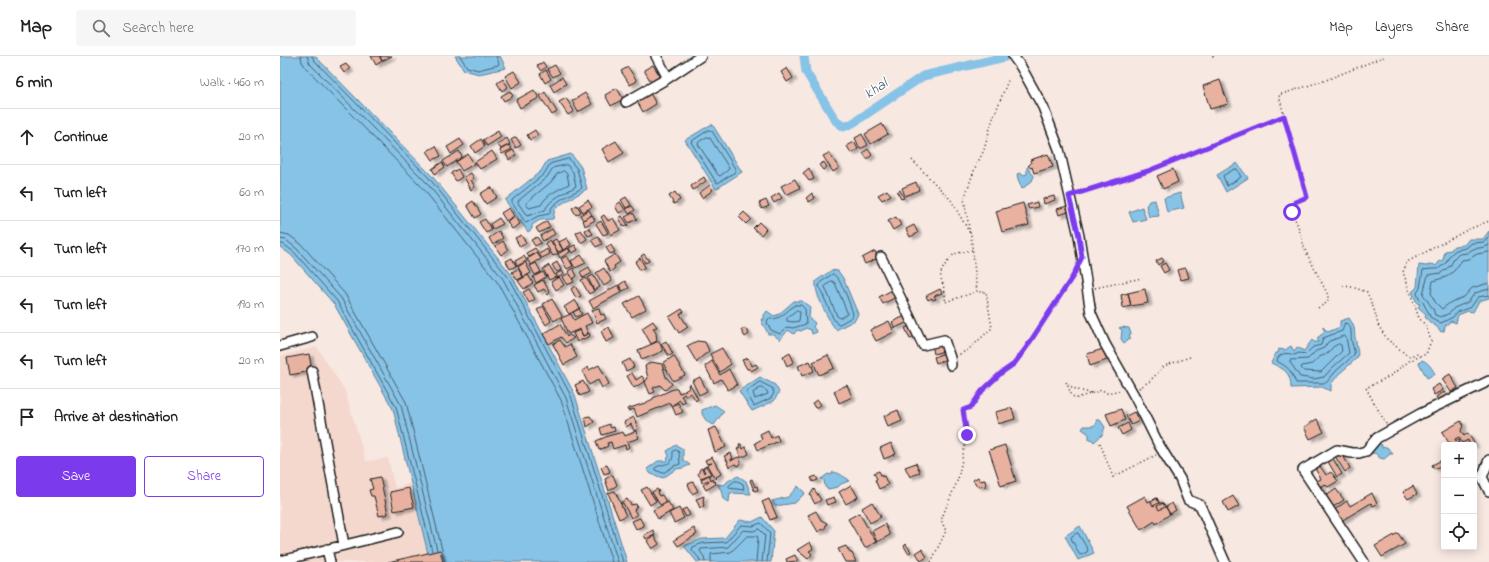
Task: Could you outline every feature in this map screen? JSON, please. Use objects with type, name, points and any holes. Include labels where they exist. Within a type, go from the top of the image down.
[{"type":"street","points":[[656,56],[668,78]]},
{"type":"street","points":[[626,102],[668,78],[701,56]]},
{"type":"street","points":[[1013,56],[1043,107],[1059,149],[1079,236],[1091,313],[1104,344],[1136,399],[1163,452],[1180,479],[1188,500],[1200,505],[1225,562]]},
{"type":"street","points":[[881,257],[923,346],[944,340],[950,362]]},
{"type":"street","points":[[280,346],[312,337]]},
{"type":"street","points":[[312,371],[344,545]]},
{"type":"street","points":[[1364,562],[1303,470],[1337,450],[1352,453],[1366,451],[1377,438],[1420,414],[1489,381]]},
{"type":"street","points":[[1489,460],[1482,477],[1489,491]]},
{"type":"street","points":[[280,561],[398,532]]},
{"type":"street","points":[[327,549],[332,561]]},
{"type":"path","points":[[1318,308],[1328,302],[1328,295],[1305,250],[1292,212],[1295,202],[1307,197],[1279,95],[1326,80],[1386,56]]},
{"type":"path","points":[[977,292],[971,235],[964,199],[975,168],[984,150],[992,121],[1010,78]]},
{"type":"path","points":[[1069,196],[1148,171],[1284,116]]},
{"type":"path","points":[[912,160],[951,200],[971,235]]},
{"type":"path","points":[[1390,431],[1366,388],[1390,376],[1409,362],[1422,357],[1426,354],[1432,341],[1426,326],[1420,318],[1403,272],[1407,262],[1447,240],[1489,221]]},
{"type":"path","points":[[950,362],[968,350],[992,328],[986,292],[977,292],[945,302],[946,295],[941,278],[941,272],[954,254],[972,250]]},
{"type":"path","points":[[931,562],[946,531],[941,520],[958,479],[967,435],[963,410],[971,407],[982,391],[1001,373],[1014,364],[1073,276],[1082,257]]},
{"type":"path","points":[[1087,290],[1142,278]]},
{"type":"path","points":[[1343,286],[1352,287],[1367,292],[1375,312],[1378,325],[1387,339],[1408,356],[1418,354],[1422,357]]},
{"type":"path","points":[[1100,443],[1113,477],[1163,452]]},
{"type":"shaded area","points":[[317,347],[345,391],[366,461],[388,458],[395,488],[411,483],[430,562],[280,562],[280,356]]},
{"type":"water","points":[[280,56],[315,56],[432,176],[511,274],[575,395],[627,562],[430,562],[393,409],[334,304],[291,255],[280,247]]},
{"type":"water","points":[[455,56],[500,56],[506,68],[479,74],[464,70]]},
{"type":"water","points":[[712,124],[742,172],[716,189],[685,140]]},
{"type":"water","points":[[571,154],[581,167],[587,189],[555,209],[553,219],[540,220],[532,225],[532,229],[528,232],[505,200],[541,171],[547,161]]},
{"type":"water","points":[[1237,163],[1248,178],[1226,192],[1217,175]]},
{"type":"water","points":[[1027,167],[1034,176],[1032,181],[1022,189],[1017,174],[1027,174]]},
{"type":"water","points":[[1180,193],[1184,208],[1167,212],[1164,198]]},
{"type":"water","points":[[1155,200],[1159,216],[1149,217],[1146,206],[1149,201]]},
{"type":"water","points":[[1142,207],[1146,219],[1133,222],[1129,212]]},
{"type":"water","points":[[1489,231],[1489,298],[1479,301],[1473,312],[1468,311],[1458,315],[1456,323],[1451,321],[1445,326],[1444,331],[1441,332],[1425,317],[1426,314],[1418,307],[1420,304],[1417,303],[1412,292],[1417,287],[1419,265],[1426,266],[1433,264],[1436,266],[1443,260],[1445,251],[1451,250],[1454,246],[1464,245],[1469,239],[1483,239]]},
{"type":"water","points":[[832,270],[838,271],[843,278],[858,314],[855,320],[836,330],[822,306],[816,286],[816,281]]},
{"type":"water","points":[[794,301],[802,301],[810,307],[809,318],[815,323],[813,327],[817,332],[812,334],[811,330],[806,328],[801,331],[797,330],[794,334],[788,330],[780,340],[773,334],[768,334],[761,319],[764,320],[764,315],[767,311],[774,316],[779,314]]},
{"type":"water","points":[[1349,318],[1354,328],[1358,356],[1331,384],[1331,391],[1322,387],[1291,388],[1290,378],[1286,372],[1280,367],[1271,363],[1279,349],[1285,350],[1291,346],[1294,351],[1297,347],[1304,351],[1312,340],[1314,342],[1319,342],[1317,338],[1325,332],[1322,326],[1328,332],[1340,327],[1340,321]]},
{"type":"water","points":[[1119,328],[1129,328],[1131,334],[1129,335],[1131,339],[1124,343],[1121,339],[1122,330]]},
{"type":"water","points":[[1422,360],[1430,366],[1435,374],[1427,378],[1419,363]]},
{"type":"water","points":[[760,377],[775,385],[779,392],[774,401],[752,411],[739,391]]},
{"type":"water","points":[[715,405],[724,411],[714,425],[707,422],[702,414],[702,410]]},
{"type":"water","points":[[1096,420],[1100,420],[1105,427],[1102,435],[1094,442],[1089,439],[1089,434],[1082,429],[1084,426],[1093,426],[1097,423]]},
{"type":"water","points":[[1377,443],[1382,445],[1382,448],[1387,447],[1393,454],[1390,454],[1384,459],[1380,458],[1375,453],[1370,454],[1370,449],[1375,448]]},
{"type":"water","points":[[676,445],[683,449],[683,460],[690,465],[676,469],[663,478],[651,474],[647,469],[658,461],[666,461],[669,456],[667,451]]},
{"type":"water","points":[[833,472],[841,475],[849,481],[838,487],[828,489],[825,487],[824,480],[821,479],[828,474],[831,475]]},
{"type":"water","points":[[738,476],[746,481],[751,494],[730,493],[729,502],[723,499],[721,490],[717,484],[724,485],[728,481]]},
{"type":"water","points":[[798,486],[805,493],[795,503],[775,506],[772,501],[788,497]]},
{"type":"water","points":[[762,517],[774,531],[771,562],[697,562],[684,546],[702,539],[725,538],[740,520],[752,522]]},
{"type":"water","points":[[1080,526],[1094,553],[1078,560],[1065,536]]},
{"type":"building","points":[[371,56],[379,56],[382,61],[376,65]]},
{"type":"building","points":[[380,56],[392,56],[382,61]]},
{"type":"building","points":[[543,62],[546,67],[541,71],[537,66]]},
{"type":"building","points":[[346,64],[350,69],[344,73],[340,67]]},
{"type":"building","points":[[555,65],[560,73],[553,77],[547,69]]},
{"type":"building","points":[[653,65],[660,76],[651,82],[644,70]]},
{"type":"building","points":[[628,67],[637,81],[630,85],[621,71]]},
{"type":"building","points":[[787,68],[793,78],[787,82],[781,72]]},
{"type":"building","points":[[546,70],[551,79],[545,83],[540,74]]},
{"type":"building","points":[[514,71],[521,82],[512,88],[505,76]]},
{"type":"building","points":[[562,77],[566,84],[554,92],[550,85]]},
{"type":"building","points":[[503,79],[508,87],[502,91],[497,83]]},
{"type":"building","points":[[1220,80],[1228,104],[1210,109],[1203,86]]},
{"type":"building","points":[[617,88],[623,99],[611,106],[605,95]]},
{"type":"building","points":[[534,90],[539,98],[520,108],[516,100]]},
{"type":"building","points":[[510,91],[513,96],[504,101],[501,96]]},
{"type":"building","points":[[545,92],[557,112],[552,115],[540,96]]},
{"type":"building","points":[[585,93],[592,104],[578,112],[572,101]]},
{"type":"building","points":[[650,93],[656,104],[643,112],[637,101]]},
{"type":"building","points":[[566,98],[574,111],[568,115],[559,102]]},
{"type":"building","points":[[882,124],[888,134],[871,144],[865,134]]},
{"type":"building","points":[[535,130],[538,135],[530,140],[527,135]]},
{"type":"building","points":[[498,131],[501,137],[487,146],[483,140]]},
{"type":"building","points":[[862,134],[868,145],[860,149],[855,138]]},
{"type":"building","points":[[516,137],[521,145],[516,148],[511,140]]},
{"type":"building","points":[[507,138],[510,144],[501,149],[497,144]]},
{"type":"building","points":[[460,139],[464,145],[451,154],[447,147]]},
{"type":"building","points":[[481,139],[485,146],[475,153],[471,146]]},
{"type":"building","points":[[616,141],[624,153],[609,162],[602,149]]},
{"type":"building","points":[[854,142],[858,149],[851,153],[847,146]]},
{"type":"building","points":[[509,145],[512,149],[502,154],[500,150]]},
{"type":"building","points":[[436,146],[441,156],[433,160],[427,151]]},
{"type":"building","points":[[868,149],[872,155],[867,159],[863,153]]},
{"type":"building","points":[[513,150],[516,155],[509,160],[506,154]]},
{"type":"building","points":[[459,151],[462,157],[447,167],[443,161]]},
{"type":"building","points":[[492,151],[497,159],[480,169],[475,162]]},
{"type":"building","points":[[829,153],[839,168],[833,172],[823,156]]},
{"type":"building","points":[[468,154],[474,164],[462,171],[456,162]]},
{"type":"building","points":[[1048,154],[1053,167],[1034,173],[1032,167],[1031,168],[1028,166],[1031,163],[1030,160]]},
{"type":"building","points":[[442,162],[445,167],[435,174],[432,169]]},
{"type":"building","points":[[824,162],[827,167],[823,170],[819,165]]},
{"type":"building","points":[[809,168],[814,179],[809,181],[803,173]]},
{"type":"building","points":[[458,169],[462,177],[456,181],[451,173]]},
{"type":"building","points":[[1173,169],[1178,182],[1163,189],[1157,176]]},
{"type":"building","points":[[471,173],[474,178],[471,180],[475,187],[471,190],[464,177]]},
{"type":"building","points":[[704,177],[706,181],[693,190],[691,186]]},
{"type":"building","points":[[795,179],[800,188],[786,195],[781,186]]},
{"type":"building","points":[[916,182],[919,190],[905,196],[902,188]]},
{"type":"building","points":[[710,185],[713,190],[702,198],[699,193]]},
{"type":"building","points":[[491,187],[497,197],[486,204],[480,194]]},
{"type":"building","points":[[887,190],[891,195],[882,200],[878,195]]},
{"type":"building","points":[[900,190],[904,198],[901,199],[897,192]]},
{"type":"building","points":[[675,192],[680,200],[674,204],[669,196]]},
{"type":"building","points":[[779,193],[782,198],[774,203],[771,198]]},
{"type":"building","points":[[812,193],[815,198],[809,202],[806,198]]},
{"type":"building","points":[[1054,196],[1055,200],[1044,204],[1043,199]]},
{"type":"building","points":[[626,197],[631,205],[626,208],[621,200]]},
{"type":"building","points":[[588,200],[592,207],[583,212],[579,206]]},
{"type":"building","points":[[766,200],[769,206],[762,209],[759,203]]},
{"type":"building","points":[[473,201],[481,214],[475,218],[467,205]]},
{"type":"building","points":[[620,202],[625,210],[619,213],[615,206]]},
{"type":"building","points":[[1037,202],[1038,207],[1029,209],[1027,205]]},
{"type":"building","points":[[1023,203],[1029,225],[1002,232],[996,211]]},
{"type":"building","points":[[577,205],[581,212],[576,215],[572,208]]},
{"type":"building","points":[[632,206],[635,210],[629,214],[626,209]]},
{"type":"building","points":[[1067,206],[1068,212],[1059,215],[1057,209]]},
{"type":"building","points":[[509,208],[514,216],[506,221],[501,213]]},
{"type":"building","points":[[589,210],[592,215],[583,220],[580,215]]},
{"type":"building","points":[[744,212],[751,219],[746,224],[739,217]]},
{"type":"building","points":[[633,213],[637,219],[629,223],[625,217]]},
{"type":"building","points":[[592,215],[595,220],[585,226],[583,220]]},
{"type":"building","points":[[604,215],[608,221],[613,218],[620,230],[611,235],[601,217]]},
{"type":"building","points":[[622,216],[628,225],[624,227],[619,218]]},
{"type":"building","points":[[516,217],[520,224],[512,229],[507,222]]},
{"type":"building","points":[[896,217],[901,225],[893,230],[888,221]]},
{"type":"building","points":[[499,218],[503,224],[493,229],[490,224]]},
{"type":"building","points":[[485,219],[492,230],[486,233],[479,222]]},
{"type":"building","points":[[547,221],[550,227],[539,233],[536,228]]},
{"type":"building","points":[[601,221],[608,233],[603,235],[596,224]]},
{"type":"building","points":[[759,222],[766,229],[761,235],[753,228]]},
{"type":"building","points":[[914,225],[918,233],[910,237],[906,229]]},
{"type":"building","points":[[589,228],[593,234],[588,236],[585,230]]},
{"type":"building","points":[[552,229],[555,234],[543,241],[540,236]]},
{"type":"building","points":[[581,230],[587,239],[581,243],[576,233]]},
{"type":"building","points":[[499,231],[503,238],[493,245],[489,238]]},
{"type":"building","points":[[521,235],[526,243],[520,247],[515,238]]},
{"type":"building","points":[[598,236],[602,244],[596,247],[591,240]]},
{"type":"building","points":[[537,237],[541,243],[535,246],[531,240]]},
{"type":"building","points":[[567,238],[571,245],[563,250],[559,242]]},
{"type":"building","points":[[556,239],[563,250],[558,252],[552,241]]},
{"type":"building","points":[[550,240],[558,253],[553,256],[545,243]]},
{"type":"building","points":[[503,241],[508,250],[501,255],[495,246]]},
{"type":"building","points":[[575,245],[578,250],[572,253],[569,248]]},
{"type":"building","points":[[611,245],[615,252],[610,254],[606,248]]},
{"type":"building","points":[[535,248],[538,252],[529,257],[526,253]]},
{"type":"building","points":[[568,248],[570,252],[560,258],[558,254]]},
{"type":"building","points":[[547,249],[550,254],[542,258],[539,254]]},
{"type":"building","points":[[875,251],[878,258],[865,264],[862,258]]},
{"type":"building","points":[[537,253],[541,259],[531,265],[527,259]]},
{"type":"building","points":[[615,254],[620,262],[614,266],[615,268],[610,272],[604,261]]},
{"type":"building","points":[[644,254],[649,261],[645,263],[641,256]]},
{"type":"building","points":[[581,255],[586,263],[575,268],[571,261]]},
{"type":"building","points":[[524,256],[527,261],[517,266],[515,261]]},
{"type":"building","points":[[567,256],[573,266],[567,269],[561,259]]},
{"type":"building","points":[[512,258],[516,266],[510,269],[506,261]]},
{"type":"building","points":[[640,258],[645,267],[640,270],[635,262]]},
{"type":"building","points":[[1162,258],[1164,261],[1158,265],[1156,261]]},
{"type":"building","points":[[525,262],[531,273],[524,277],[518,267]]},
{"type":"building","points":[[557,262],[561,270],[557,272],[552,265]]},
{"type":"building","points":[[536,263],[541,272],[535,275],[530,266]]},
{"type":"building","points":[[1165,263],[1169,270],[1164,273],[1160,266]]},
{"type":"building","points":[[549,265],[556,277],[549,280],[543,269]]},
{"type":"building","points":[[589,267],[592,273],[583,278],[580,272]]},
{"type":"building","points":[[573,268],[577,276],[573,279],[568,271]]},
{"type":"building","points":[[604,268],[612,281],[604,286],[596,273]]},
{"type":"building","points":[[1186,268],[1189,278],[1180,280],[1177,270]]},
{"type":"building","points":[[518,269],[523,277],[517,280],[512,272]]},
{"type":"building","points":[[562,271],[564,274],[558,278],[556,274]]},
{"type":"building","points":[[543,272],[546,277],[536,283],[533,277]]},
{"type":"building","points":[[569,273],[574,282],[567,285],[562,277]]},
{"type":"building","points":[[528,275],[533,283],[524,289],[518,281]]},
{"type":"building","points":[[593,275],[600,287],[594,290],[588,278]]},
{"type":"building","points":[[559,277],[564,285],[556,290],[551,282]]},
{"type":"building","points":[[586,278],[594,291],[589,294],[581,280]]},
{"type":"building","points":[[543,280],[550,293],[548,295],[544,289],[538,292],[534,285]]},
{"type":"building","points":[[625,281],[629,288],[623,291],[619,285]]},
{"type":"building","points":[[618,285],[622,292],[593,308],[589,301]]},
{"type":"building","points":[[575,286],[581,296],[576,298],[571,289]]},
{"type":"building","points":[[529,289],[535,299],[529,303],[523,292]]},
{"type":"building","points":[[894,289],[898,296],[883,304],[879,297]]},
{"type":"building","points":[[940,289],[942,293],[934,296],[936,299],[933,300],[932,298],[928,300],[926,296]]},
{"type":"building","points":[[1145,289],[1148,303],[1131,306],[1128,293]]},
{"type":"building","points":[[1128,293],[1131,306],[1123,308],[1121,295]]},
{"type":"building","points":[[639,296],[646,309],[632,317],[624,304]]},
{"type":"building","points":[[552,299],[562,316],[554,321],[543,304]]},
{"type":"building","points":[[575,300],[580,308],[569,314],[564,307]]},
{"type":"building","points":[[543,306],[551,321],[546,325],[537,310]]},
{"type":"building","points":[[599,308],[601,315],[604,314],[606,319],[597,323],[592,310]]},
{"type":"building","points":[[579,309],[582,314],[576,317],[573,312]]},
{"type":"building","points":[[682,309],[684,312],[680,314],[688,327],[679,333],[669,317]]},
{"type":"building","points":[[587,313],[592,323],[585,326],[588,334],[583,336],[580,329],[568,334],[561,318],[571,314],[574,320]]},
{"type":"building","points":[[905,316],[908,322],[895,328],[892,322]]},
{"type":"building","points":[[653,321],[657,327],[653,328],[656,333],[657,341],[651,344],[642,328]]},
{"type":"building","points":[[889,321],[894,332],[876,341],[870,330]]},
{"type":"building","points":[[560,324],[567,337],[569,335],[574,338],[566,343],[561,337],[549,344],[543,334]]},
{"type":"building","points":[[910,326],[915,337],[910,339],[905,328]]},
{"type":"building","points":[[609,327],[614,338],[606,342],[601,331]]},
{"type":"building","points":[[745,328],[749,334],[745,337],[741,330]]},
{"type":"building","points":[[580,330],[583,336],[589,333],[590,336],[577,342],[573,333]]},
{"type":"building","points":[[560,340],[565,347],[570,344],[577,357],[564,365],[553,344]]},
{"type":"building","points":[[659,341],[663,351],[642,360],[638,350]]},
{"type":"building","points":[[666,341],[673,354],[669,356],[661,344]]},
{"type":"building","points":[[697,341],[705,342],[709,351],[699,359],[697,363],[687,346]]},
{"type":"building","points":[[943,341],[946,350],[934,354],[932,345]]},
{"type":"building","points":[[722,348],[731,364],[720,372],[710,354]]},
{"type":"building","points":[[1103,349],[1107,360],[1090,366],[1087,354]]},
{"type":"building","points":[[947,352],[950,358],[936,363],[934,357]]},
{"type":"building","points":[[790,353],[794,362],[787,366],[783,357]]},
{"type":"building","points":[[309,354],[312,371],[290,375],[287,358]]},
{"type":"building","points":[[828,355],[834,368],[819,375],[813,362]]},
{"type":"building","points":[[674,356],[685,375],[673,381],[663,363]]},
{"type":"building","points":[[748,358],[752,366],[756,364],[758,367],[751,371],[750,369],[747,369],[742,360]]},
{"type":"building","points":[[630,359],[634,367],[626,371],[622,363]]},
{"type":"building","points":[[712,361],[720,375],[729,369],[737,385],[728,390],[721,379],[714,383],[705,366]]},
{"type":"building","points":[[810,361],[814,371],[802,376],[798,366]]},
{"type":"building","points":[[651,362],[662,364],[666,377],[672,384],[665,390],[660,385],[653,388],[655,392],[650,394],[645,382],[648,378],[645,366]]},
{"type":"building","points":[[599,365],[609,384],[602,388],[598,380],[589,385],[582,371],[588,367],[589,370]]},
{"type":"building","points":[[632,373],[636,380],[642,376],[645,381],[634,388],[627,376]]},
{"type":"building","points":[[1450,374],[1458,388],[1451,392],[1442,379]]},
{"type":"building","points":[[700,377],[707,391],[699,395],[692,381]]},
{"type":"building","points":[[583,381],[589,392],[580,396],[575,385]]},
{"type":"building","points":[[690,384],[698,399],[696,401],[691,393],[685,396],[685,394],[681,396],[686,402],[682,404],[680,400],[671,406],[670,403],[637,417],[634,409],[628,411],[627,409],[645,403],[677,388],[679,393],[683,392],[689,388],[688,385]]},
{"type":"building","points":[[1439,384],[1443,390],[1434,395],[1431,389]]},
{"type":"building","points":[[847,385],[852,397],[839,403],[834,391]]},
{"type":"building","points":[[1444,392],[1447,397],[1439,402],[1436,397]]},
{"type":"building","points":[[818,400],[821,405],[815,408],[812,403]]},
{"type":"building","points":[[678,403],[683,412],[676,415],[672,406]]},
{"type":"building","points":[[1012,408],[1015,419],[998,424],[995,412]]},
{"type":"building","points":[[1121,409],[1125,420],[1111,426],[1106,414]]},
{"type":"building","points":[[898,410],[902,421],[888,427],[884,416]]},
{"type":"building","points":[[1134,412],[1139,421],[1131,425],[1126,416]]},
{"type":"building","points":[[590,416],[594,422],[587,427],[585,417]]},
{"type":"building","points":[[634,417],[638,429],[634,431],[631,424],[626,427],[624,422]]},
{"type":"building","points":[[1317,419],[1324,432],[1310,439],[1304,427]]},
{"type":"building","points":[[1461,421],[1463,425],[1461,431],[1464,436],[1468,433],[1473,442],[1469,442],[1468,440],[1462,442],[1459,437],[1455,439],[1456,441],[1460,441],[1459,442],[1448,442],[1442,432]]},
{"type":"building","points":[[1128,423],[1131,430],[1122,435],[1118,428]]},
{"type":"building","points":[[609,424],[611,428],[614,427],[615,431],[602,435],[600,428]]},
{"type":"building","points":[[716,427],[726,447],[715,452],[708,430]]},
{"type":"building","points":[[768,430],[771,438],[777,435],[779,441],[758,450],[755,443],[762,439],[760,434]]},
{"type":"building","points":[[636,431],[639,438],[627,442],[629,447],[626,449],[625,445],[613,449],[611,442],[607,443],[608,446],[599,450],[596,441],[623,432],[625,436]]},
{"type":"building","points":[[891,443],[896,454],[884,459],[880,448]]},
{"type":"building","points":[[739,444],[741,444],[743,449],[746,447],[749,454],[741,458],[737,449],[740,447]]},
{"type":"building","points":[[1005,445],[1016,481],[1001,486],[989,450]]},
{"type":"building","points":[[1341,452],[1350,468],[1345,472],[1335,456]]},
{"type":"building","points":[[731,453],[733,459],[731,459],[731,461],[738,457],[741,461],[738,466],[735,464],[729,467],[727,463],[728,461],[724,456]]},
{"type":"building","points":[[712,457],[721,474],[715,479],[707,465],[712,463],[707,464],[705,460]]},
{"type":"building","points":[[1332,457],[1342,474],[1337,477],[1327,460]]},
{"type":"building","points":[[1441,460],[1441,466],[1434,469],[1432,465]]},
{"type":"building","points":[[916,463],[920,472],[910,477],[905,467]]},
{"type":"building","points":[[1318,463],[1326,475],[1331,472],[1338,481],[1328,487],[1325,484],[1321,486],[1327,494],[1323,496],[1313,483],[1321,479],[1313,465]]},
{"type":"building","points":[[607,465],[610,472],[604,474],[601,467]]},
{"type":"building","points":[[706,466],[711,474],[701,478],[698,474],[700,469],[702,468],[704,473],[703,468]]},
{"type":"building","points":[[879,471],[882,477],[884,476],[888,485],[879,489],[874,473]]},
{"type":"building","points":[[613,475],[617,485],[609,491],[605,479]]},
{"type":"building","points":[[709,475],[711,480],[712,479],[714,482],[715,481],[716,484],[706,490],[703,485],[709,481],[708,480],[702,483],[701,479]]},
{"type":"building","points":[[816,476],[818,480],[813,482],[811,478]]},
{"type":"building","points":[[380,477],[388,514],[379,516],[374,496],[371,496],[369,490],[373,489],[370,479]]},
{"type":"building","points":[[978,477],[980,481],[985,480],[986,486],[978,487],[973,480]]},
{"type":"building","points":[[752,479],[758,490],[754,491],[750,480]]},
{"type":"building","points":[[693,482],[698,491],[692,494],[688,484]]},
{"type":"building","points":[[851,485],[858,497],[846,504],[839,492]]},
{"type":"building","points":[[1413,486],[1417,494],[1408,499],[1403,492]]},
{"type":"building","points":[[647,487],[656,501],[650,505],[641,490]]},
{"type":"building","points":[[409,488],[414,507],[394,511],[390,492]]},
{"type":"building","points":[[657,489],[659,491],[657,492],[659,496],[662,495],[666,502],[660,505],[652,492]]},
{"type":"building","points":[[814,489],[821,500],[815,504],[810,495]]},
{"type":"building","points":[[1336,489],[1344,500],[1333,507],[1326,496]]},
{"type":"building","points":[[615,491],[626,516],[619,519],[608,493]]},
{"type":"building","points":[[1372,493],[1377,504],[1373,506],[1371,503],[1341,521],[1334,510],[1347,501],[1350,506]]},
{"type":"building","points":[[704,496],[704,506],[700,508],[696,499]]},
{"type":"building","points":[[1145,496],[1148,502],[1157,498],[1159,503],[1163,503],[1170,514],[1156,524],[1155,521],[1141,530],[1127,506]]},
{"type":"building","points":[[1233,496],[1239,506],[1228,512],[1223,502]]},
{"type":"building","points":[[834,497],[836,502],[827,505],[825,500]]},
{"type":"building","points":[[1157,498],[1159,503],[1153,506],[1151,502]]},
{"type":"building","points":[[627,499],[631,505],[636,504],[637,506],[634,510],[637,515],[631,518],[623,503],[620,503]]},
{"type":"building","points":[[769,499],[777,517],[770,520],[762,502]]},
{"type":"building","points":[[668,502],[673,510],[658,519],[653,510]]},
{"type":"building","points":[[872,502],[881,517],[870,523],[862,508]]},
{"type":"building","points":[[1163,503],[1165,507],[1159,510],[1157,506]]},
{"type":"building","points":[[1172,503],[1176,510],[1170,514],[1166,507]]},
{"type":"building","points":[[679,508],[684,518],[674,523],[669,513]]},
{"type":"building","points":[[686,508],[690,515],[686,517],[682,510]]},
{"type":"building","points":[[816,511],[821,520],[827,523],[824,530],[823,529],[818,532],[808,515]]},
{"type":"building","points":[[859,513],[876,542],[865,548],[848,519]]},
{"type":"building","points":[[640,518],[644,526],[636,529],[632,521]]},
{"type":"building","points":[[885,524],[890,535],[877,542],[872,531]]},
{"type":"building","points":[[694,528],[697,534],[678,546],[674,540]]},
{"type":"building","points":[[653,530],[655,535],[646,539],[644,535]]},
{"type":"building","points":[[1398,533],[1405,544],[1382,557],[1375,546]]},
{"type":"building","points":[[654,536],[659,544],[652,549],[647,541]]},
{"type":"building","points":[[810,542],[813,549],[809,551],[812,554],[808,559],[797,550]]},
{"type":"building","points":[[906,544],[911,552],[908,553],[904,546]]},
{"type":"building","points":[[846,546],[850,553],[852,553],[856,562],[845,562],[838,549]]},
{"type":"building","points":[[922,549],[927,557],[921,561],[916,553]]},
{"type":"building","points":[[440,550],[443,562],[388,562],[428,553]]},
{"type":"building","points":[[795,555],[798,561],[787,562],[786,559]]},
{"type":"waterway","name":"khal","points":[[804,56],[806,72],[836,121],[844,127],[853,123],[923,76],[1005,57]]},
{"type":"route","points":[[967,435],[962,413],[963,410],[971,407],[982,391],[1001,373],[1014,364],[1073,276],[1082,257],[1079,236],[1069,196],[1148,171],[1284,116],[1307,197],[1295,202],[1292,212]]}]
